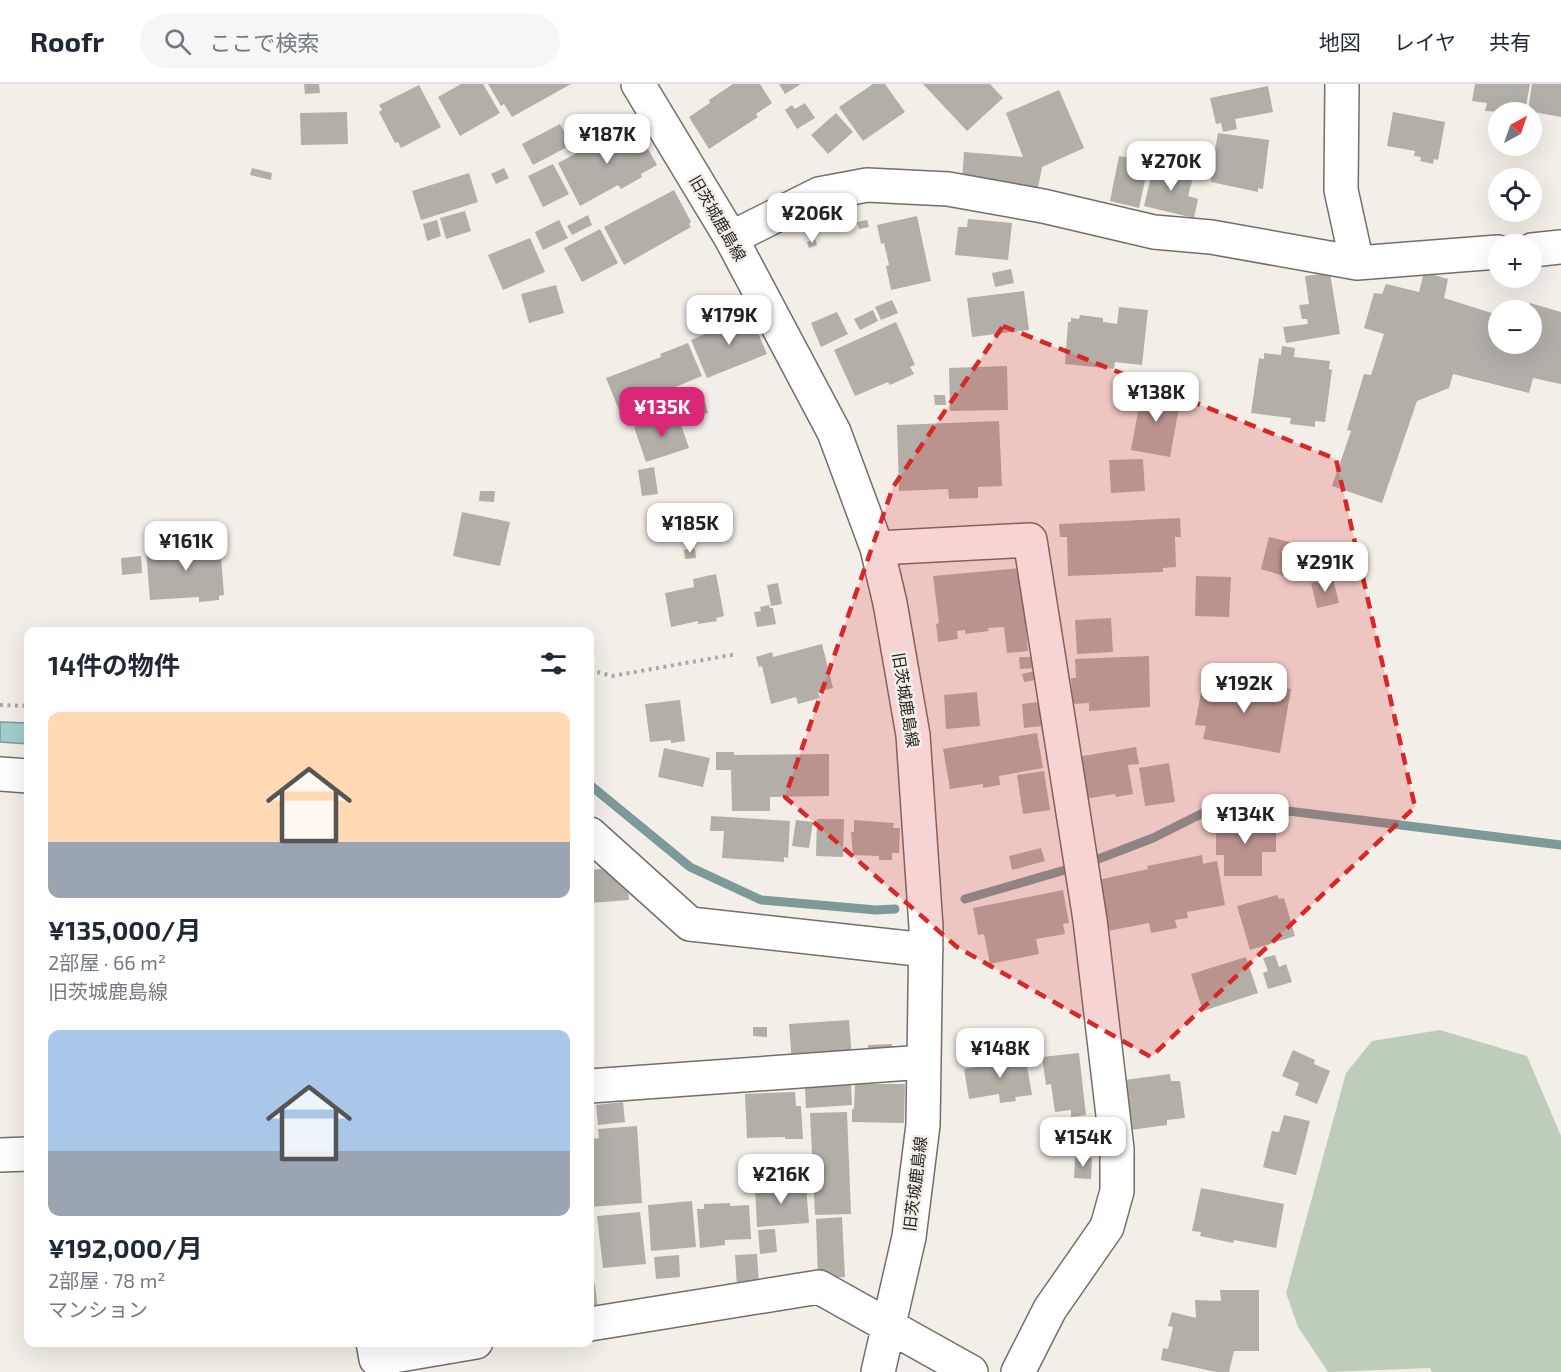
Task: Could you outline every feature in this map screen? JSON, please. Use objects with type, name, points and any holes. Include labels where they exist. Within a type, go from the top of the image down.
[{"type":"street","name":"旧茨城鹿島線","points":[[638,84],[731,238],[834,432],[877,548],[890,603],[913,735],[926,950],[923,1125],[909,1237],[878,1372]]},
{"type":"street","points":[[1342,84],[1341,190],[1357,263]]},
{"type":"street","points":[[731,238],[819,194],[867,185],[948,189],[1043,206],[1154,232],[1211,237],[1357,263],[1488,253]]},
{"type":"street","points":[[1542,249],[1561,247]]},
{"type":"street","points":[[877,548],[1030,540],[1090,920],[1117,1149],[1117,1191],[1107,1227],[1050,1309],[1018,1372]]},
{"type":"street","points":[[0,774],[24,776]]},
{"type":"street","points":[[594,838],[690,924],[926,950]]},
{"type":"street","points":[[594,1086],[924,1062]]},
{"type":"street","points":[[0,1155],[24,1154]]},
{"type":"street","points":[[594,1323],[819,1287],[971,1372]]},
{"type":"street","points":[[374,1347],[376,1359],[447,1347]]},
{"type":"path","points":[[594,671],[612,676],[737,654]]},
{"type":"path","points":[[0,705],[24,706]]},
{"type":"highlighted area","points":[[1003,326],[1336,459],[1415,807],[1151,1057],[957,947],[785,797],[893,487]]},
{"type":"green space","points":[[1440,1030],[1527,1056],[1561,1136],[1561,1372],[1432,1372],[1430,1368],[1328,1372],[1298,1327],[1286,1293],[1346,1073],[1372,1041]]},
{"type":"water","points":[[0,722],[24,723],[24,744],[0,742]]},
{"type":"building","points":[[304,84],[319,84],[320,93],[305,94]]},
{"type":"building","points":[[461,84],[483,84],[500,113],[460,136],[438,97]]},
{"type":"building","points":[[488,84],[571,84],[512,117],[504,104],[501,106]]},
{"type":"building","points":[[733,84],[760,84],[772,103],[756,114],[758,117],[709,149],[689,117]]},
{"type":"building","points":[[779,84],[801,84],[785,94]]},
{"type":"building","points":[[873,84],[885,84],[905,112],[863,141],[839,107]]},
{"type":"building","points":[[923,84],[990,84],[1003,98],[967,131]]},
{"type":"building","points":[[1475,84],[1530,84],[1527,102],[1488,102],[1488,111],[1485,111],[1487,103],[1472,101]]},
{"type":"building","points":[[1532,84],[1561,84],[1561,117],[1542,114],[1542,102],[1529,102]]},
{"type":"building","points":[[419,85],[441,127],[401,148],[398,142],[395,143],[379,112],[382,110],[379,105]]},
{"type":"building","points":[[1268,86],[1273,112],[1235,119],[1237,129],[1223,132],[1221,123],[1216,124],[1210,98]]},
{"type":"building","points":[[1059,90],[1084,148],[1042,167],[1038,188],[962,182],[964,152],[1023,157],[1006,113]]},
{"type":"building","points":[[805,103],[815,118],[797,129],[785,110],[792,105],[795,109]]},
{"type":"building","points":[[347,112],[348,144],[301,145],[300,113]]},
{"type":"building","points":[[1393,112],[1445,122],[1438,160],[1434,159],[1433,164],[1420,161],[1421,157],[1414,156],[1415,151],[1387,146]]},
{"type":"building","points":[[836,113],[853,132],[828,154],[811,135]]},
{"type":"building","points":[[560,124],[571,145],[533,165],[522,144]]},
{"type":"building","points":[[635,126],[657,165],[621,189],[618,185],[580,206],[558,163],[624,128],[625,131]]},
{"type":"building","points":[[1218,133],[1269,140],[1263,189],[1258,188],[1258,192],[1211,182],[1212,177],[1210,176]]},
{"type":"building","points":[[1184,141],[1210,148],[1203,175],[1177,168]]},
{"type":"building","points":[[1119,156],[1149,162],[1139,208],[1110,201]]},
{"type":"building","points":[[553,164],[569,194],[543,207],[528,176]]},
{"type":"building","points":[[1154,164],[1194,174],[1188,196],[1198,199],[1194,218],[1144,206]]},
{"type":"building","points":[[252,168],[272,173],[271,180],[250,175]]},
{"type":"building","points":[[504,168],[509,178],[496,184],[491,174]]},
{"type":"building","points":[[469,173],[478,202],[421,220],[412,191]]},
{"type":"building","points":[[674,190],[691,222],[689,224],[691,227],[624,265],[604,227]]},
{"type":"building","points":[[465,211],[471,231],[446,239],[440,218]]},
{"type":"building","points":[[588,215],[592,225],[572,235],[567,226]]},
{"type":"building","points":[[917,216],[931,281],[891,290],[886,266],[889,265],[877,225]]},
{"type":"building","points":[[968,219],[1012,223],[1008,260],[955,255],[958,227],[967,227]]},
{"type":"building","points":[[437,220],[441,236],[427,241],[423,224]]},
{"type":"building","points":[[559,220],[568,238],[543,250],[535,232]]},
{"type":"building","points":[[867,220],[869,227],[859,229],[857,222]]},
{"type":"building","points":[[600,229],[618,263],[582,282],[564,248]]},
{"type":"building","points":[[530,238],[545,272],[503,290],[488,255]]},
{"type":"building","points":[[815,239],[817,245],[809,248],[807,242]]},
{"type":"building","points":[[1011,269],[1014,283],[995,287],[992,273]]},
{"type":"building","points":[[1424,272],[1448,279],[1444,298],[1488,312],[1488,354],[1542,354],[1542,306],[1561,312],[1561,384],[1533,378],[1529,393],[1453,374],[1449,388],[1417,401],[1382,503],[1332,486],[1351,431],[1347,430],[1364,374],[1371,375],[1384,334],[1364,328],[1374,293],[1382,294],[1386,284],[1419,292]]},
{"type":"building","points":[[1330,273],[1340,334],[1286,343],[1283,327],[1308,324],[1307,319],[1302,319],[1299,305],[1309,304],[1305,276]]},
{"type":"building","points":[[556,285],[564,313],[529,323],[521,294]]},
{"type":"building","points":[[1024,291],[1029,330],[972,337],[967,298]]},
{"type":"building","points":[[892,300],[898,313],[881,320],[875,307]]},
{"type":"building","points":[[1119,307],[1148,310],[1142,365],[1115,362],[1114,369],[1065,364],[1068,322],[1071,322],[1071,318],[1079,319],[1080,315],[1103,318],[1103,322],[1117,324]]},
{"type":"building","points":[[873,310],[878,321],[860,330],[854,319]]},
{"type":"building","points":[[837,312],[848,334],[821,347],[811,323]]},
{"type":"building","points":[[750,314],[767,354],[707,378],[691,340],[715,330],[713,327]]},
{"type":"building","points":[[896,322],[915,365],[910,367],[914,374],[890,385],[888,382],[855,396],[834,350]]},
{"type":"building","points":[[688,343],[702,376],[673,388],[681,404],[629,425],[623,408],[619,410],[606,378],[661,357],[660,354]]},
{"type":"building","points":[[1282,346],[1295,348],[1294,357],[1330,361],[1329,369],[1332,370],[1325,422],[1315,421],[1315,427],[1290,424],[1291,418],[1251,413],[1259,358],[1264,359],[1264,353],[1281,355]]},
{"type":"building","points":[[1007,366],[1008,410],[950,411],[949,368]]},
{"type":"building","points":[[1142,389],[1181,396],[1170,457],[1131,450]]},
{"type":"building","points":[[934,395],[945,395],[946,405],[935,405]]},
{"type":"building","points":[[705,402],[708,413],[682,420],[679,409]]},
{"type":"building","points":[[677,413],[689,448],[646,462],[634,427]]},
{"type":"building","points":[[999,421],[1002,486],[978,487],[978,498],[949,499],[948,489],[899,491],[897,425]]},
{"type":"building","points":[[1143,459],[1145,491],[1111,493],[1109,460]]},
{"type":"building","points":[[654,467],[658,494],[642,496],[638,470]]},
{"type":"building","points":[[480,491],[495,491],[494,502],[479,501]]},
{"type":"building","points":[[462,512],[510,522],[500,566],[453,556]]},
{"type":"building","points":[[1180,518],[1181,537],[1175,537],[1176,567],[1163,568],[1163,572],[1068,576],[1067,537],[1060,537],[1059,524]]},
{"type":"building","points":[[704,524],[706,539],[687,542],[685,527]]},
{"type":"building","points":[[1269,537],[1319,549],[1311,580],[1294,575],[1293,579],[1261,569]]},
{"type":"building","points":[[195,539],[195,546],[220,544],[224,595],[219,596],[219,600],[199,602],[199,597],[150,600],[146,550],[169,548],[168,541]]},
{"type":"building","points":[[695,549],[696,558],[685,559],[684,550]]},
{"type":"building","points":[[141,556],[142,573],[122,575],[121,558]]},
{"type":"building","points":[[1020,568],[1028,651],[1007,653],[1004,627],[988,628],[989,631],[965,634],[965,630],[957,631],[958,639],[938,642],[936,624],[939,623],[933,576]]},
{"type":"building","points":[[716,574],[724,616],[716,618],[717,621],[698,624],[698,621],[671,627],[665,593],[694,587],[693,579]]},
{"type":"building","points":[[1196,576],[1231,577],[1229,617],[1195,616]]},
{"type":"building","points":[[1333,578],[1339,603],[1317,608],[1311,583]]},
{"type":"building","points":[[778,583],[782,604],[771,606],[767,585]]},
{"type":"building","points":[[769,605],[773,608],[776,624],[757,627],[754,612],[761,611],[760,607]]},
{"type":"building","points":[[1111,618],[1113,652],[1077,654],[1075,620]]},
{"type":"building","points":[[822,644],[833,688],[818,692],[820,698],[798,704],[796,697],[771,704],[762,666],[759,667],[756,657],[772,652],[773,657]]},
{"type":"building","points":[[1149,656],[1150,707],[1089,711],[1089,703],[1073,704],[1071,678],[1076,678],[1075,659]]},
{"type":"building","points":[[1019,657],[1035,657],[1036,668],[1020,669]]},
{"type":"building","points":[[1034,671],[1036,680],[1024,682],[1022,674]]},
{"type":"building","points":[[1216,675],[1291,689],[1280,753],[1203,739],[1206,726],[1195,725],[1201,692],[1212,694]]},
{"type":"building","points":[[977,692],[980,726],[946,729],[944,695]]},
{"type":"building","points":[[680,700],[685,741],[650,742],[645,704]]},
{"type":"building","points":[[1039,702],[1042,726],[1024,728],[1022,704]]},
{"type":"building","points":[[1037,733],[1043,768],[999,776],[1000,785],[983,788],[983,784],[950,789],[943,749]]},
{"type":"building","points":[[1136,747],[1139,764],[1128,765],[1133,794],[1116,797],[1115,794],[1085,799],[1077,757]]},
{"type":"building","points":[[664,748],[710,758],[703,787],[658,777]]},
{"type":"building","points":[[716,752],[734,752],[734,755],[829,754],[829,796],[770,797],[770,811],[732,811],[731,770],[716,770]]},
{"type":"building","points":[[1169,763],[1175,802],[1145,806],[1139,768]]},
{"type":"building","points":[[1044,771],[1050,810],[1023,814],[1017,775]]},
{"type":"building","points":[[711,816],[790,821],[788,858],[784,857],[784,862],[722,858],[724,831],[710,831]]},
{"type":"building","points":[[1261,818],[1262,824],[1276,823],[1276,852],[1262,852],[1262,876],[1224,876],[1224,855],[1216,855],[1216,825],[1227,825],[1227,819]]},
{"type":"building","points":[[817,819],[844,819],[843,857],[816,856]]},
{"type":"building","points":[[796,820],[813,822],[809,848],[792,846]]},
{"type":"building","points":[[854,820],[894,823],[893,828],[900,828],[899,853],[892,853],[892,860],[879,860],[879,856],[853,855],[851,832],[854,832]]},
{"type":"building","points":[[1041,848],[1045,861],[1012,870],[1009,856]]},
{"type":"building","points":[[1202,855],[1203,864],[1217,861],[1225,905],[1187,912],[1188,918],[1175,920],[1177,928],[1151,933],[1149,923],[1108,931],[1098,880],[1148,869],[1147,866]]},
{"type":"building","points":[[620,867],[627,880],[629,900],[594,903],[594,870]]},
{"type":"building","points":[[1063,890],[1069,923],[1063,924],[1065,934],[1036,939],[1039,954],[990,964],[984,934],[978,935],[973,908]]},
{"type":"building","points":[[1277,895],[1279,899],[1284,898],[1295,936],[1250,950],[1237,906]]},
{"type":"building","points":[[1275,955],[1279,967],[1286,964],[1292,982],[1268,989],[1263,973],[1268,971],[1263,958]]},
{"type":"building","points":[[1246,957],[1258,993],[1203,1011],[1191,974]]},
{"type":"building","points":[[849,1020],[852,1058],[792,1063],[789,1024]]},
{"type":"building","points":[[753,1027],[767,1027],[767,1037],[753,1036]]},
{"type":"building","points":[[892,1044],[894,1060],[869,1062],[868,1045]]},
{"type":"building","points":[[1293,1050],[1315,1060],[1314,1064],[1330,1071],[1317,1104],[1295,1095],[1299,1083],[1282,1076]]},
{"type":"building","points":[[1079,1053],[1086,1115],[1071,1117],[1071,1110],[1055,1112],[1051,1084],[1046,1085],[1042,1057]]},
{"type":"building","points":[[1025,1054],[1032,1095],[1015,1097],[1016,1101],[1000,1103],[999,1094],[969,1099],[964,1069],[991,1065],[990,1058]]},
{"type":"building","points":[[1170,1074],[1171,1081],[1180,1081],[1185,1118],[1167,1120],[1167,1125],[1123,1131],[1117,1081]]},
{"type":"building","points":[[855,1084],[905,1084],[904,1123],[852,1122]]},
{"type":"building","points":[[851,1085],[852,1105],[806,1108],[805,1087]]},
{"type":"building","points":[[795,1092],[796,1106],[801,1106],[803,1139],[747,1138],[745,1094]]},
{"type":"building","points":[[623,1102],[625,1122],[598,1125],[596,1105]]},
{"type":"building","points":[[847,1112],[851,1214],[815,1215],[810,1113]]},
{"type":"building","points":[[1284,1115],[1310,1121],[1296,1175],[1263,1167],[1272,1131],[1279,1132]]},
{"type":"building","points":[[637,1126],[642,1203],[594,1207],[594,1139],[599,1138],[598,1129]]},
{"type":"building","points":[[1075,1158],[1092,1158],[1091,1179],[1074,1178]]},
{"type":"building","points":[[782,1164],[802,1164],[802,1181],[781,1182]]},
{"type":"building","points":[[785,1184],[785,1187],[806,1186],[809,1223],[757,1227],[755,1186]]},
{"type":"building","points":[[1201,1188],[1284,1204],[1276,1248],[1234,1240],[1233,1243],[1200,1236],[1201,1232],[1192,1231]]},
{"type":"building","points":[[692,1201],[696,1247],[651,1251],[648,1205]]},
{"type":"building","points":[[730,1203],[730,1206],[749,1205],[751,1239],[725,1240],[725,1245],[700,1248],[697,1209],[704,1209],[704,1204]]},
{"type":"building","points":[[640,1212],[646,1264],[603,1268],[597,1216]]},
{"type":"building","points":[[842,1217],[845,1277],[818,1278],[816,1219]]},
{"type":"building","points":[[775,1229],[777,1252],[760,1254],[758,1230]]},
{"type":"building","points":[[757,1254],[759,1286],[737,1287],[735,1255]]},
{"type":"building","points":[[679,1255],[680,1277],[656,1279],[654,1257]]},
{"type":"building","points":[[594,1284],[595,1284],[598,1309],[594,1310]]},
{"type":"building","points":[[1220,1290],[1259,1290],[1259,1351],[1234,1351],[1229,1372],[1216,1372],[1161,1360],[1163,1348],[1168,1349],[1173,1327],[1168,1326],[1172,1312],[1196,1318],[1195,1300],[1221,1301]]},
{"type":"waterway","points":[[594,788],[690,867],[761,900],[876,910],[895,909]]},
{"type":"waterway","points":[[1093,861],[1153,838],[1223,803],[1561,845]]},
{"type":"waterway","points":[[965,899],[1065,870]]}]
